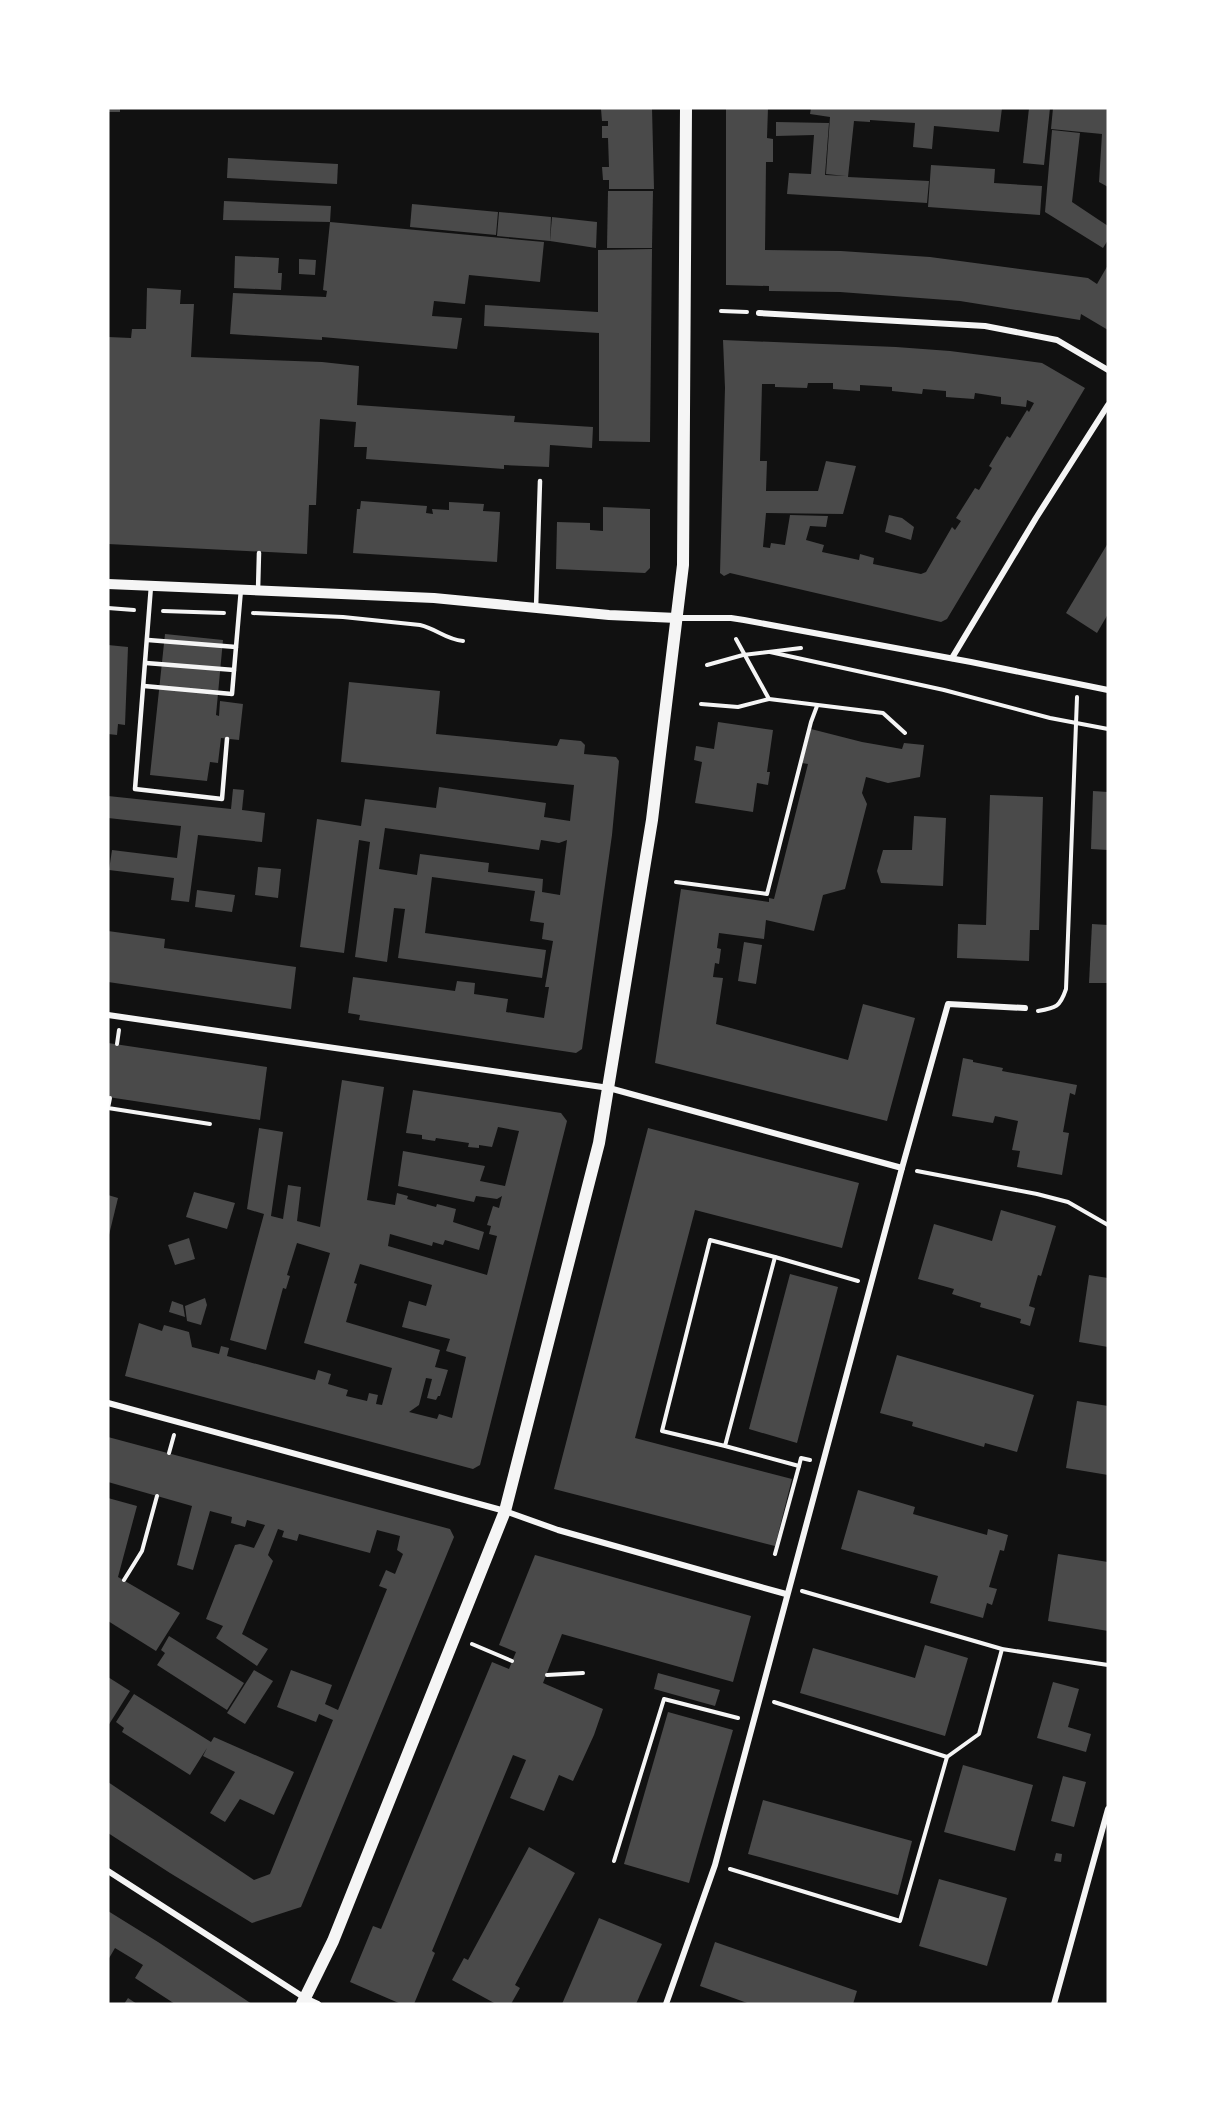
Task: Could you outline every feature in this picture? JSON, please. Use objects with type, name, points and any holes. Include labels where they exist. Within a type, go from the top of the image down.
[{"type":"main road","points":[[304,2001],[333,1941],[505,1511],[599,1143],[652,820],[683,565],[687,108]]},
{"type":"street","points":[[759,313],[985,326],[1057,340],[1108,370]]},
{"type":"street","points":[[952,658],[1036,518],[1108,405]]},
{"type":"street","points":[[108,584],[434,598],[626,616],[731,618],[952,658],[1108,690]]},
{"type":"street","points":[[666,2004],[715,1865],[786,1594],[948,1004],[1025,1008]]},
{"type":"street","points":[[108,1015],[609,1088],[902,1168]]},
{"type":"street","points":[[108,1403],[505,1511],[558,1530],[786,1594]]},
{"type":"street","points":[[1054,2004],[1108,1809]]},
{"type":"street","points":[[108,1871],[304,2001],[318,2004]]},
{"type":"lane","points":[[536,609],[540,481]]},
{"type":"lane","points":[[258,590],[259,553]]},
{"type":"lane","points":[[151,586],[135,789],[222,799],[227,739]]},
{"type":"lane","points":[[231,703],[241,590]]},
{"type":"lane","points":[[148,640],[236,647]]},
{"type":"lane","points":[[146,663],[234,670]]},
{"type":"lane","points":[[144,686],[232,694]]},
{"type":"path","points":[[721,310],[759,313]]},
{"type":"path","points":[[108,608],[343,617],[431,627],[447,638],[463,641]]},
{"type":"path","points":[[736,639],[769,699]]},
{"type":"path","points":[[707,664],[743,655],[804,647]]},
{"type":"path","points":[[770,652],[944,690],[1050,718],[1108,729]]},
{"type":"path","points":[[1025,1008],[1038,1011],[1055,1008],[1062,1001],[1066,989],[1078,684]]},
{"type":"path","points":[[701,704],[738,707],[769,699],[883,713],[905,733]]},
{"type":"path","points":[[676,882],[767,894],[817,706]]},
{"type":"path","points":[[110,1098],[108,1108],[210,1125]]},
{"type":"path","points":[[902,1168],[1068,1202],[1108,1225]]},
{"type":"path","points":[[799,1466],[662,1431],[710,1240],[844,1277]]},
{"type":"path","points":[[725,1446],[775,1257]]},
{"type":"path","points":[[775,1554],[801,1458]]},
{"type":"path","points":[[124,1580],[142,1551],[157,1496]]},
{"type":"path","points":[[786,1594],[804,1591],[1002,1649],[1108,1665]]},
{"type":"path","points":[[454,1636],[512,1661]]},
{"type":"path","points":[[715,1865],[900,1921],[948,1757],[979,1734],[1002,1649]]},
{"type":"path","points":[[547,1676],[583,1673]]},
{"type":"path","points":[[760,1697],[948,1757]]},
{"type":"path","points":[[614,1861],[664,1699],[753,1722]]},
{"type":"building","points":[[109,108],[120,108],[120,112],[109,112]]},
{"type":"building","points":[[652,108],[654,189],[609,189],[609,180],[603,180],[602,167],[609,167],[608,138],[602,138],[602,126],[608,126],[608,121],[602,121],[601,109]]},
{"type":"building","points":[[726,108],[768,108],[767,138],[773,139],[773,162],[766,162],[765,250],[841,251],[930,257],[1088,278],[1097,284],[1108,265],[1108,330],[1081,314],[1080,320],[960,301],[840,292],[769,291],[769,286],[726,285]]},
{"type":"building","points":[[811,108],[1002,108],[999,132],[934,126],[932,149],[913,147],[915,123],[854,121],[848,177],[929,181],[927,203],[787,194],[789,173],[811,174],[814,135],[776,136],[776,122],[829,123],[825,175],[846,176],[826,174],[830,117],[810,114]]},
{"type":"building","points":[[1029,108],[1050,108],[1044,165],[1023,163]]},
{"type":"building","points":[[1053,108],[1108,108],[1108,187],[1099,182],[1102,134],[1051,129]]},
{"type":"building","points":[[1052,130],[1080,133],[1072,202],[1108,226],[1108,240],[1103,248],[1045,212]]},
{"type":"building","points":[[228,158],[338,164],[337,184],[227,178]]},
{"type":"building","points":[[931,165],[995,169],[994,183],[1042,186],[1040,215],[928,207]]},
{"type":"building","points":[[608,191],[653,191],[652,248],[607,248]]},
{"type":"building","points":[[224,201],[331,206],[330,222],[223,220]]},
{"type":"building","points":[[412,204],[498,212],[496,235],[410,227]]},
{"type":"building","points":[[499,212],[551,217],[550,241],[497,236]]},
{"type":"building","points":[[552,217],[597,222],[596,248],[550,241]]},
{"type":"building","points":[[330,222],[544,242],[540,282],[469,275],[465,304],[434,301],[432,316],[462,318],[457,349],[322,337],[322,340],[230,334],[233,293],[326,297],[327,291],[323,290]]},
{"type":"building","points":[[652,249],[650,442],[599,441],[599,333],[484,326],[485,305],[598,312],[598,250]]},
{"type":"building","points":[[235,256],[279,258],[278,273],[282,273],[281,290],[234,288]]},
{"type":"building","points":[[299,259],[316,260],[315,275],[299,274]]},
{"type":"building","points":[[147,288],[181,290],[180,304],[194,304],[191,357],[322,362],[359,366],[357,405],[515,416],[514,422],[593,427],[592,448],[550,445],[549,467],[504,465],[504,469],[366,459],[367,447],[354,447],[356,422],[320,419],[316,505],[309,505],[307,554],[108,544],[108,337],[131,338],[132,329],[146,329]]},
{"type":"building","points":[[723,340],[896,347],[950,351],[1042,363],[1085,388],[947,619],[941,622],[730,573],[724,576],[720,573],[725,388]],"holes":[[[808,383],[833,383],[833,389],[860,391],[860,385],[892,387],[892,391],[922,394],[923,389],[946,391],[946,397],[974,399],[975,393],[1001,397],[1001,404],[1026,407],[1027,400],[1034,403],[1029,412],[1027,410],[1010,438],[1007,436],[989,466],[992,468],[979,490],[975,488],[956,518],[961,521],[955,530],[952,527],[926,572],[921,574],[873,564],[874,558],[860,554],[859,560],[822,552],[824,545],[806,540],[810,526],[826,527],[828,516],[790,515],[785,545],[771,543],[770,548],[763,547],[766,513],[843,514],[856,466],[826,461],[818,491],[766,491],[767,461],[760,461],[762,384],[775,384],[775,387],[807,388]]]},
{"type":"building","points":[[361,501],[427,506],[426,513],[433,514],[432,509],[449,510],[449,502],[484,504],[483,511],[500,512],[497,562],[353,553],[357,509],[360,509]]},
{"type":"building","points":[[603,507],[650,509],[650,568],[645,573],[556,569],[557,522],[590,523],[590,530],[603,531]]},
{"type":"building","points":[[889,515],[902,518],[914,527],[911,540],[885,532]]},
{"type":"building","points":[[1108,543],[1108,614],[1097,633],[1066,613]]},
{"type":"building","points":[[165,634],[223,640],[216,715],[219,716],[220,701],[243,704],[239,740],[221,738],[218,763],[210,762],[207,781],[150,775]]},
{"type":"building","points":[[108,645],[128,647],[125,725],[118,724],[117,735],[108,734]]},
{"type":"building","points":[[349,682],[440,691],[436,734],[557,746],[560,739],[581,741],[585,745],[584,754],[616,757],[619,761],[612,835],[582,1049],[576,1053],[359,1020],[360,1015],[348,1013],[353,977],[455,991],[457,981],[475,983],[474,994],[508,999],[506,1012],[544,1018],[549,987],[545,987],[553,941],[542,939],[544,923],[530,921],[535,891],[432,877],[425,933],[546,950],[542,978],[398,958],[405,909],[394,908],[387,962],[355,957],[370,842],[359,840],[344,953],[300,947],[317,819],[361,826],[365,799],[436,808],[439,787],[546,803],[544,817],[570,821],[574,785],[341,762]],"holes":[[[385,828],[539,850],[541,840],[559,843],[567,840],[560,895],[542,892],[543,879],[488,872],[489,863],[420,854],[417,875],[379,869]]]},
{"type":"building","points":[[718,722],[773,730],[767,772],[770,772],[768,785],[757,783],[753,812],[695,803],[702,762],[694,760],[696,746],[714,749]]},
{"type":"building","points":[[811,729],[902,749],[904,743],[924,745],[920,777],[888,783],[866,777],[862,793],[867,804],[845,889],[823,895],[814,931],[766,920],[764,939],[719,933],[717,948],[721,949],[719,964],[715,963],[713,977],[723,978],[716,1024],[848,1060],[863,1004],[915,1018],[887,1121],[655,1063],[681,889],[769,902],[769,898],[774,899],[808,764],[802,763]]},
{"type":"building","points":[[233,789],[244,790],[242,810],[265,813],[262,842],[198,835],[189,902],[171,900],[174,878],[109,870],[112,850],[177,858],[181,826],[108,818],[108,796],[231,809]]},
{"type":"building","points":[[1093,791],[1108,792],[1108,850],[1091,849]]},
{"type":"building","points":[[990,795],[1043,797],[1039,930],[1030,930],[1029,961],[957,958],[958,924],[986,925]]},
{"type":"building","points":[[914,816],[946,818],[943,886],[881,883],[877,871],[883,850],[912,850]]},
{"type":"building","points":[[258,867],[281,869],[278,898],[255,895]]},
{"type":"building","points":[[197,890],[235,895],[232,912],[195,907]]},
{"type":"building","points":[[1092,924],[1108,925],[1108,983],[1089,983]]},
{"type":"building","points":[[108,931],[165,939],[164,948],[296,967],[291,1009],[108,982]]},
{"type":"building","points":[[744,942],[762,945],[756,984],[738,981]]},
{"type":"building","points":[[108,1043],[267,1067],[260,1120],[108,1097]]},
{"type":"building","points":[[963,1058],[1003,1068],[1002,1071],[1077,1085],[1075,1095],[1070,1093],[1063,1132],[1069,1133],[1062,1175],[1017,1167],[1020,1151],[1012,1150],[1018,1121],[995,1116],[993,1123],[952,1116]]},
{"type":"building","points":[[342,1080],[384,1087],[367,1200],[395,1205],[397,1193],[408,1196],[407,1199],[436,1207],[437,1204],[456,1209],[453,1222],[484,1232],[479,1250],[445,1240],[443,1245],[433,1242],[432,1246],[390,1234],[388,1246],[487,1275],[497,1236],[489,1234],[491,1226],[487,1225],[493,1206],[499,1208],[502,1196],[497,1199],[476,1196],[474,1202],[398,1186],[403,1151],[485,1166],[480,1181],[505,1186],[519,1131],[498,1127],[492,1147],[479,1145],[479,1148],[468,1147],[469,1143],[436,1138],[435,1141],[422,1139],[422,1135],[406,1133],[413,1090],[561,1113],[567,1121],[480,1465],[473,1469],[125,1376],[139,1323],[162,1331],[164,1325],[189,1332],[192,1347],[219,1354],[221,1346],[229,1348],[227,1356],[315,1380],[318,1370],[331,1374],[328,1384],[348,1390],[346,1396],[367,1401],[369,1393],[378,1395],[376,1404],[382,1405],[392,1368],[304,1343],[330,1253],[297,1243],[287,1275],[290,1276],[286,1289],[283,1288],[266,1350],[230,1340],[264,1214],[247,1209],[259,1128],[283,1132],[271,1216],[283,1219],[288,1185],[301,1187],[297,1221],[320,1227]],"holes":[[[360,1264],[432,1285],[426,1306],[409,1301],[402,1327],[450,1339],[446,1351],[466,1357],[452,1418],[439,1414],[437,1419],[409,1412],[419,1405],[426,1378],[432,1379],[427,1398],[436,1400],[440,1396],[448,1370],[435,1367],[440,1350],[346,1322]]]},
{"type":"building","points":[[648,1128],[859,1183],[842,1248],[695,1210],[635,1438],[792,1479],[775,1546],[554,1489]]},
{"type":"building","points":[[194,1192],[235,1203],[227,1229],[186,1217]]},
{"type":"building","points":[[108,1195],[118,1198],[109,1235],[108,1235]]},
{"type":"building","points":[[1001,1210],[1056,1226],[1029,1306],[1035,1308],[1030,1326],[1020,1323],[1021,1319],[980,1307],[981,1303],[952,1294],[954,1289],[918,1279],[934,1224],[992,1241]]},
{"type":"building","points":[[189,1238],[195,1259],[175,1265],[168,1245]]},
{"type":"building","points":[[790,1274],[838,1287],[797,1443],[749,1429]]},
{"type":"building","points":[[1089,1275],[1108,1278],[1108,1347],[1079,1342]]},
{"type":"building","points":[[205,1298],[207,1305],[201,1325],[187,1321],[185,1306]]},
{"type":"building","points":[[172,1301],[183,1305],[185,1317],[169,1312]]},
{"type":"building","points":[[897,1355],[1034,1395],[1017,1452],[985,1443],[984,1447],[912,1426],[913,1422],[880,1413]]},
{"type":"building","points":[[1077,1401],[1108,1406],[1108,1475],[1066,1468]]},
{"type":"building","points":[[108,1437],[450,1529],[454,1537],[301,1907],[252,1923],[108,1833],[108,1782],[254,1880],[270,1874],[333,1720],[319,1714],[316,1722],[277,1707],[291,1670],[332,1685],[325,1704],[338,1710],[387,1589],[379,1586],[386,1570],[395,1574],[403,1554],[397,1550],[400,1536],[377,1530],[370,1553],[299,1534],[297,1541],[282,1537],[284,1531],[278,1529],[268,1555],[273,1561],[242,1634],[268,1649],[257,1666],[216,1638],[223,1626],[206,1619],[235,1545],[254,1548],[265,1525],[247,1520],[245,1527],[231,1523],[232,1517],[210,1511],[193,1570],[177,1565],[192,1506],[108,1482]]},
{"type":"building","points":[[858,1490],[915,1507],[913,1514],[987,1535],[988,1529],[1008,1535],[1004,1551],[1000,1550],[989,1587],[997,1589],[992,1605],[987,1603],[983,1618],[930,1603],[938,1576],[841,1549]]},
{"type":"building","points":[[108,1498],[137,1506],[118,1577],[180,1613],[156,1651],[108,1621]]},
{"type":"building","points":[[1058,1554],[1108,1562],[1108,1631],[1048,1621]]},
{"type":"building","points":[[535,1555],[751,1616],[733,1682],[562,1634],[543,1683],[603,1709],[594,1735],[573,1781],[559,1775],[544,1811],[510,1798],[526,1760],[513,1755],[432,1951],[435,1953],[414,2004],[401,2004],[350,1982],[373,1926],[381,1929],[492,1662],[509,1669],[516,1652],[499,1645]]},
{"type":"building","points":[[169,1636],[244,1683],[227,1710],[157,1665],[165,1653],[161,1650]]},
{"type":"building","points":[[925,1645],[968,1658],[945,1736],[800,1693],[813,1648],[915,1678]]},
{"type":"building","points":[[254,1670],[273,1681],[245,1724],[227,1713]]},
{"type":"building","points":[[658,1673],[720,1690],[715,1706],[654,1689]]},
{"type":"building","points":[[108,1677],[130,1691],[108,1726]]},
{"type":"building","points":[[1053,1682],[1079,1689],[1068,1727],[1091,1734],[1086,1752],[1037,1738]]},
{"type":"building","points":[[134,1694],[211,1742],[214,1737],[294,1772],[274,1815],[240,1799],[225,1822],[210,1813],[235,1772],[203,1756],[207,1748],[190,1775],[122,1732],[124,1728],[116,1722]]},
{"type":"building","points":[[668,1712],[733,1730],[689,1883],[624,1864]]},
{"type":"building","points":[[963,1765],[1033,1785],[1015,1851],[944,1832]]},
{"type":"building","points":[[1063,1776],[1086,1782],[1074,1827],[1051,1821]]},
{"type":"building","points":[[763,1800],[912,1841],[898,1895],[748,1854]]},
{"type":"building","points":[[529,1847],[575,1873],[515,1985],[520,1988],[511,2004],[496,2004],[452,1980],[464,1958],[468,1960]]},
{"type":"building","points":[[1056,1853],[1062,1854],[1061,1862],[1054,1861]]},
{"type":"building","points":[[939,1879],[1007,1898],[987,1966],[919,1946]]},
{"type":"building","points":[[108,1911],[252,2004],[175,2004],[135,1978],[143,1965],[115,1948],[108,1960]]},
{"type":"building","points":[[599,1918],[662,1944],[636,2004],[562,2004]]},
{"type":"building","points":[[715,1942],[857,1991],[853,2004],[750,2004],[700,1986]]},
{"type":"building","points":[[128,1998],[137,2004],[124,2004]]}]
